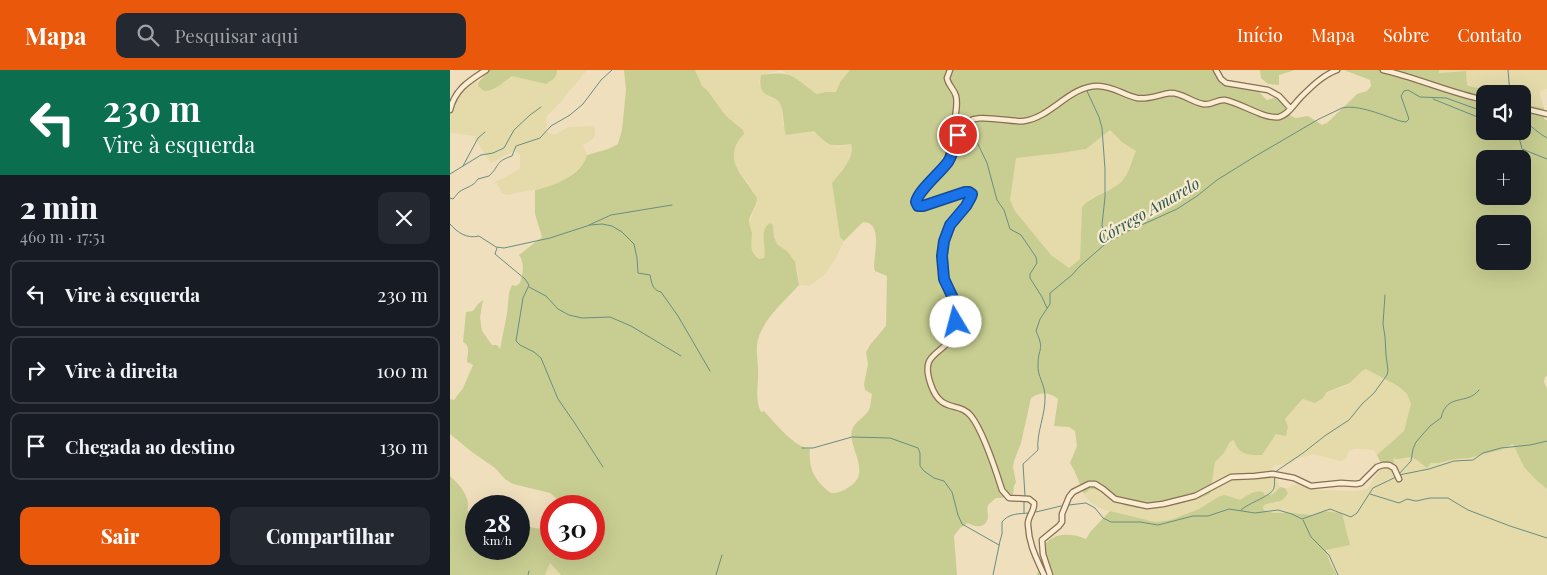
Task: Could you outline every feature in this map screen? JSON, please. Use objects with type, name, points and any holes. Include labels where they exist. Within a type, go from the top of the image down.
[{"type":"street","points":[[450,110],[452,99],[458,91],[486,70]]},
{"type":"street","points":[[950,70],[947,78],[956,95],[956,106],[948,152],[950,160]]},
{"type":"street","points":[[1216,70],[1226,84],[1268,90],[1279,96],[1290,108]]},
{"type":"street","points":[[1044,575],[1029,541],[1028,522],[1035,506],[1034,503],[1029,499],[1009,498],[1006,496],[977,424],[970,414],[964,410],[942,402],[935,395],[929,380],[929,360],[949,341],[954,333],[956,322],[953,298],[944,279],[942,256],[944,241],[950,225],[966,206],[972,194],[965,192],[918,206],[916,202],[920,193],[950,160],[958,135],[965,122],[987,118],[1000,118],[1011,121],[1032,119],[1088,86],[1100,86],[1138,98],[1173,93],[1204,105],[1223,100],[1262,114],[1284,115],[1326,76],[1337,70]]},
{"type":"street","points":[[1383,70],[1408,76],[1457,94],[1476,98]]},
{"type":"street","points":[[1531,110],[1547,114]]},
{"type":"street","points":[[1050,575],[1043,554],[1042,540],[1062,522],[1062,514],[1073,492],[1089,484],[1099,486],[1115,500],[1147,506],[1195,496],[1231,477],[1273,474],[1294,478],[1312,486],[1341,483],[1356,484],[1361,483],[1377,467],[1389,465],[1394,468],[1399,479]]},
{"type":"shaded area","points":[[557,70],[587,70],[546,117],[547,132],[554,135],[569,127],[592,126],[595,129],[593,139],[583,145],[587,155],[584,163],[570,176],[552,186],[507,195],[502,193],[497,183],[492,184],[520,169],[520,155],[515,151],[491,163],[475,139],[476,136],[450,133],[450,111],[455,97],[476,80],[478,86],[497,87],[512,76],[557,72]]},
{"type":"shaded area","points":[[695,70],[781,70],[761,75],[759,83],[768,96],[778,101],[781,105],[783,125],[814,130],[821,139],[832,146],[839,147],[851,144],[848,162],[832,183],[840,237],[844,241],[834,261],[823,276],[809,286],[799,285],[798,273],[793,258],[777,244],[774,237],[774,229],[768,224],[763,234],[764,258],[759,259],[753,255],[750,247],[752,235],[749,223],[757,203],[754,192],[737,168],[733,157],[734,149],[744,134],[743,130],[726,116],[702,86]]},
{"type":"shaded area","points":[[781,70],[850,70],[840,82],[836,92],[816,94]]},
{"type":"shaded area","points":[[1439,70],[1547,70],[1547,89],[1539,91],[1544,108],[1531,106],[1531,85],[1476,85],[1476,88],[1467,84],[1466,71],[1439,73]]},
{"type":"shaded area","points":[[1110,130],[1123,143],[1136,150],[1125,178],[1118,185],[1091,198],[1082,207],[1080,260],[1069,268],[1051,255],[1015,211],[1009,200],[1016,158],[1086,149]]},
{"type":"shaded area","points":[[1366,369],[1398,386],[1407,394],[1411,404],[1404,431],[1377,455],[1374,450],[1355,449],[1348,452],[1346,458],[1341,461],[1313,454],[1297,459],[1290,464],[1275,465],[1272,469],[1280,487],[1272,494],[1249,494],[1240,500],[1220,496],[1199,509],[1170,520],[1155,522],[1105,510],[1092,504],[1084,495],[1090,489],[1101,490],[1107,496],[1138,508],[1152,508],[1176,505],[1210,494],[1215,462],[1224,453],[1230,442],[1288,432],[1285,419],[1304,399],[1323,398],[1327,393],[1350,384]]},
{"type":"shaded area","points":[[1513,444],[1524,467],[1547,489],[1547,575],[1337,575],[1330,563],[1326,550],[1350,545],[1342,513],[1323,511],[1313,515],[1274,513],[1265,511],[1263,508],[1264,505],[1276,503],[1288,493],[1285,489],[1296,484],[1319,490],[1356,491],[1367,489],[1382,466],[1397,474],[1392,458],[1413,458],[1418,461],[1439,463],[1486,454]]},
{"type":"shaded area","points":[[549,562],[561,575],[545,575]]},
{"type":"green space","points":[[489,70],[557,70],[557,73],[546,84],[512,76],[495,88],[484,91],[478,86],[478,83]]},
{"type":"green space","points":[[624,70],[695,70],[702,86],[726,116],[743,130],[744,134],[737,143],[734,152],[734,160],[757,198],[749,221],[753,253],[759,259],[764,258],[764,230],[770,223],[773,225],[777,244],[788,252],[795,262],[799,285],[774,312],[759,336],[757,345],[757,396],[759,407],[761,412],[764,411],[791,439],[810,449],[810,462],[814,474],[825,489],[831,493],[836,493],[849,487],[856,481],[859,474],[858,459],[851,436],[855,424],[867,413],[870,406],[872,394],[865,390],[864,384],[868,364],[866,352],[886,326],[887,276],[875,271],[876,239],[873,227],[869,223],[863,222],[844,241],[840,237],[832,183],[849,160],[852,149],[851,144],[830,144],[814,131],[786,135],[781,106],[779,102],[761,89],[761,75],[780,73],[792,76],[817,94],[836,92],[840,82],[850,70],[1216,70],[1224,79],[1255,89],[1267,100],[1277,97],[1285,104],[1291,116],[1296,118],[1308,116],[1322,125],[1327,123],[1357,94],[1367,91],[1371,86],[1370,80],[1344,70],[1439,70],[1439,73],[1466,71],[1467,85],[1476,88],[1476,140],[1531,140],[1531,106],[1544,108],[1544,119],[1547,120],[1547,376],[1544,382],[1547,388],[1547,489],[1524,467],[1513,444],[1500,450],[1469,458],[1431,463],[1427,468],[1413,458],[1393,458],[1397,474],[1382,466],[1377,455],[1404,431],[1411,404],[1407,394],[1398,386],[1366,369],[1350,383],[1327,392],[1323,398],[1315,403],[1303,399],[1285,419],[1288,427],[1286,436],[1276,434],[1262,455],[1244,453],[1238,449],[1234,440],[1230,442],[1224,453],[1215,462],[1210,494],[1176,505],[1152,508],[1126,506],[1101,490],[1090,489],[1084,494],[1070,463],[1077,446],[1075,431],[1069,427],[1054,426],[1058,399],[1042,393],[1031,398],[1021,443],[1014,461],[1013,467],[1016,482],[1013,495],[996,498],[989,504],[987,521],[983,525],[974,526],[968,523],[960,528],[954,536],[957,575],[561,575],[550,563],[545,575],[450,575],[450,476],[461,487],[465,495],[465,560],[530,560],[530,527],[540,529],[540,560],[605,560],[605,495],[552,495],[513,484],[506,480],[495,468],[450,434],[450,399],[454,400],[463,388],[473,365],[467,362],[468,348],[463,342],[466,312],[473,311],[483,300],[480,318],[482,331],[492,345],[497,345],[500,349],[509,293],[512,285],[516,286],[520,283],[522,276],[523,265],[519,255],[542,237],[535,214],[535,190],[550,186],[573,174],[584,162],[587,155],[618,144],[622,130],[626,90]],"holes":[[[1110,130],[1123,143],[1136,151],[1128,171],[1121,182],[1093,198],[1082,207],[1080,259],[1069,268],[1051,255],[1015,211],[1010,200],[1016,158],[1086,149]]]},
{"type":"green space","points":[[1260,70],[1295,70],[1279,75],[1279,85],[1268,84],[1261,78]]},
{"type":"green space","points":[[1280,487],[1285,488],[1288,493],[1275,503],[1264,505],[1265,511],[1313,515],[1323,511],[1342,513],[1350,545],[1326,550],[1330,563],[1337,575],[1036,575],[1045,562],[1041,554],[1048,541],[1066,535],[1086,539],[1110,511],[1155,522],[1170,520],[1199,509],[1220,496],[1225,495],[1240,500],[1251,493],[1263,492],[1265,495],[1273,494]]},
{"type":"waterway","points":[[450,198],[453,199],[459,192],[472,185],[478,179],[489,176],[500,162],[512,156],[516,146],[540,138],[551,126],[570,115],[583,104],[601,80],[612,70]]},
{"type":"waterway","points":[[1508,70],[1509,85]]},
{"type":"waterway","points":[[1086,89],[1102,128],[1105,169],[1102,225],[1105,243]]},
{"type":"waterway","name":"Córrego Amarelo","points":[[1025,496],[1023,464],[1038,450],[1038,437],[1045,403],[1045,392],[1038,369],[1041,346],[1036,331],[1040,319],[1050,304],[1050,293],[1104,245],[1126,232],[1177,209],[1217,180],[1254,157],[1319,119],[1342,108],[1363,109],[1406,122],[1409,119],[1401,96],[1404,91],[1408,90],[1420,97],[1446,98],[1476,109]]},
{"type":"waterway","points":[[1433,99],[1476,116]]},
{"type":"waterway","points":[[450,174],[481,155],[493,153],[504,148],[514,130],[541,107]]},
{"type":"waterway","name":"Córrego Amarelo","points":[[1531,126],[1547,138]]},
{"type":"waterway","points":[[463,166],[478,138],[485,132]]},
{"type":"waterway","points":[[976,140],[987,163],[997,200],[1004,210],[1010,229],[1021,235],[1036,257],[1037,263],[1030,274],[1030,278],[1047,308]]},
{"type":"waterway","points":[[1520,140],[1522,149],[1547,159]]},
{"type":"waterway","points":[[589,225],[611,215],[672,205]]},
{"type":"waterway","points":[[450,224],[463,234],[471,237],[479,236],[496,247],[504,248],[550,238],[590,225],[602,224],[612,226],[622,232],[634,244],[638,273],[650,275],[654,288],[661,292],[678,316],[710,371]]},
{"type":"waterway","points":[[497,248],[495,254],[525,279],[529,285],[523,298],[516,341],[541,358],[558,399],[603,467]]},
{"type":"waterway","points":[[529,287],[546,296],[558,309],[569,315],[582,318],[610,317],[631,326],[681,356]]},
{"type":"waterway","points":[[1275,472],[1349,420],[1374,393],[1387,375],[1383,324],[1385,295]]},
{"type":"waterway","points":[[1399,474],[1411,461],[1416,442],[1430,426],[1441,418],[1448,405],[1474,395],[1479,390]]},
{"type":"waterway","points":[[802,448],[813,448],[852,437],[890,438],[918,448],[920,466],[934,478],[944,481],[952,492],[962,524],[999,545]]},
{"type":"waterway","points":[[1399,475],[1429,469],[1454,461],[1473,460],[1483,453],[1501,448],[1547,441]]},
{"type":"waterway","points":[[1241,510],[1272,491],[1275,475]]},
{"type":"waterway","points":[[1069,505],[1086,503],[1095,508],[1103,518],[1111,522],[1140,522],[1158,525],[1193,516],[1208,516],[1229,509],[1255,513],[1278,510],[1302,519],[1330,509],[1351,517],[1357,513],[1373,488],[1396,477]]},
{"type":"waterway","points":[[1370,494],[1399,503],[1407,499],[1416,501],[1430,498],[1448,498],[1468,510],[1547,538]]},
{"type":"waterway","name":"Córrego Amarelo","points":[[1024,502],[1024,513]]},
{"type":"waterway","points":[[1036,512],[1061,506]]},
{"type":"waterway","name":"Córrego Amarelo","points":[[993,575],[1002,534],[1002,522],[1011,515],[1029,513]]},
{"type":"waterway","points":[[1303,520],[1311,537],[1329,555],[1338,575]]},
{"type":"waterway","points":[[716,575],[722,555]]},
{"type":"waterway","points":[[528,575],[529,571]]},
{"type":"route","points":[[956,322],[953,298],[944,279],[942,256],[946,233],[957,215],[966,206],[972,194],[971,192],[965,192],[923,206],[916,205],[916,198],[950,160],[958,135]]}]
